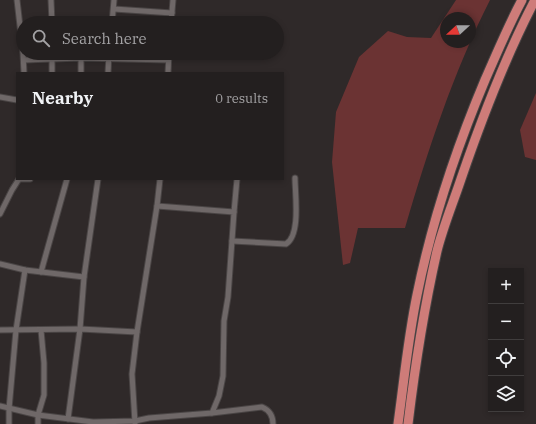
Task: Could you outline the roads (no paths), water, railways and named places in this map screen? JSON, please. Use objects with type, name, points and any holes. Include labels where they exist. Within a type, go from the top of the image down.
[{"type":"highway","points":[[398,424],[417,296],[430,239],[448,176],[469,118],[496,54],[522,0]]},
{"type":"highway","points":[[408,424],[417,353],[438,249],[483,118],[502,68],[536,0]]},
{"type":"street","points":[[17,0],[19,16]]},
{"type":"street","points":[[51,0],[52,16]]},
{"type":"street","points":[[113,16],[114,0]]},
{"type":"street","points":[[172,16],[173,0]]},
{"type":"street","points":[[114,9],[172,13]]},
{"type":"street","points":[[24,72],[24,60],[34,60]]},
{"type":"street","points":[[52,60],[52,72]]},
{"type":"street","points":[[81,60],[81,72]]},
{"type":"street","points":[[108,72],[109,60]]},
{"type":"street","points":[[168,60],[168,72]]},
{"type":"street","points":[[0,97],[16,100]]},
{"type":"street","points":[[232,241],[286,244],[291,240],[296,224],[294,178]]},
{"type":"street","points":[[0,214],[18,180]]},
{"type":"street","points":[[41,272],[67,180]]},
{"type":"street","points":[[65,421],[80,329],[84,277],[98,180]]},
{"type":"street","points":[[135,422],[132,374],[160,180]]},
{"type":"street","points":[[212,413],[219,396],[223,376],[224,321],[228,297],[237,180]]},
{"type":"street","points":[[157,206],[234,212]]},
{"type":"street","points":[[0,264],[25,270],[84,277]]},
{"type":"street","points":[[9,424],[16,330],[25,270]]},
{"type":"street","points":[[0,330],[80,329],[137,332]]},
{"type":"street","points":[[38,424],[38,415],[44,395],[44,363],[41,330]]},
{"type":"street","points":[[0,406],[65,421],[93,423],[135,422],[149,418],[262,407],[267,409],[271,414],[273,424]]}]
